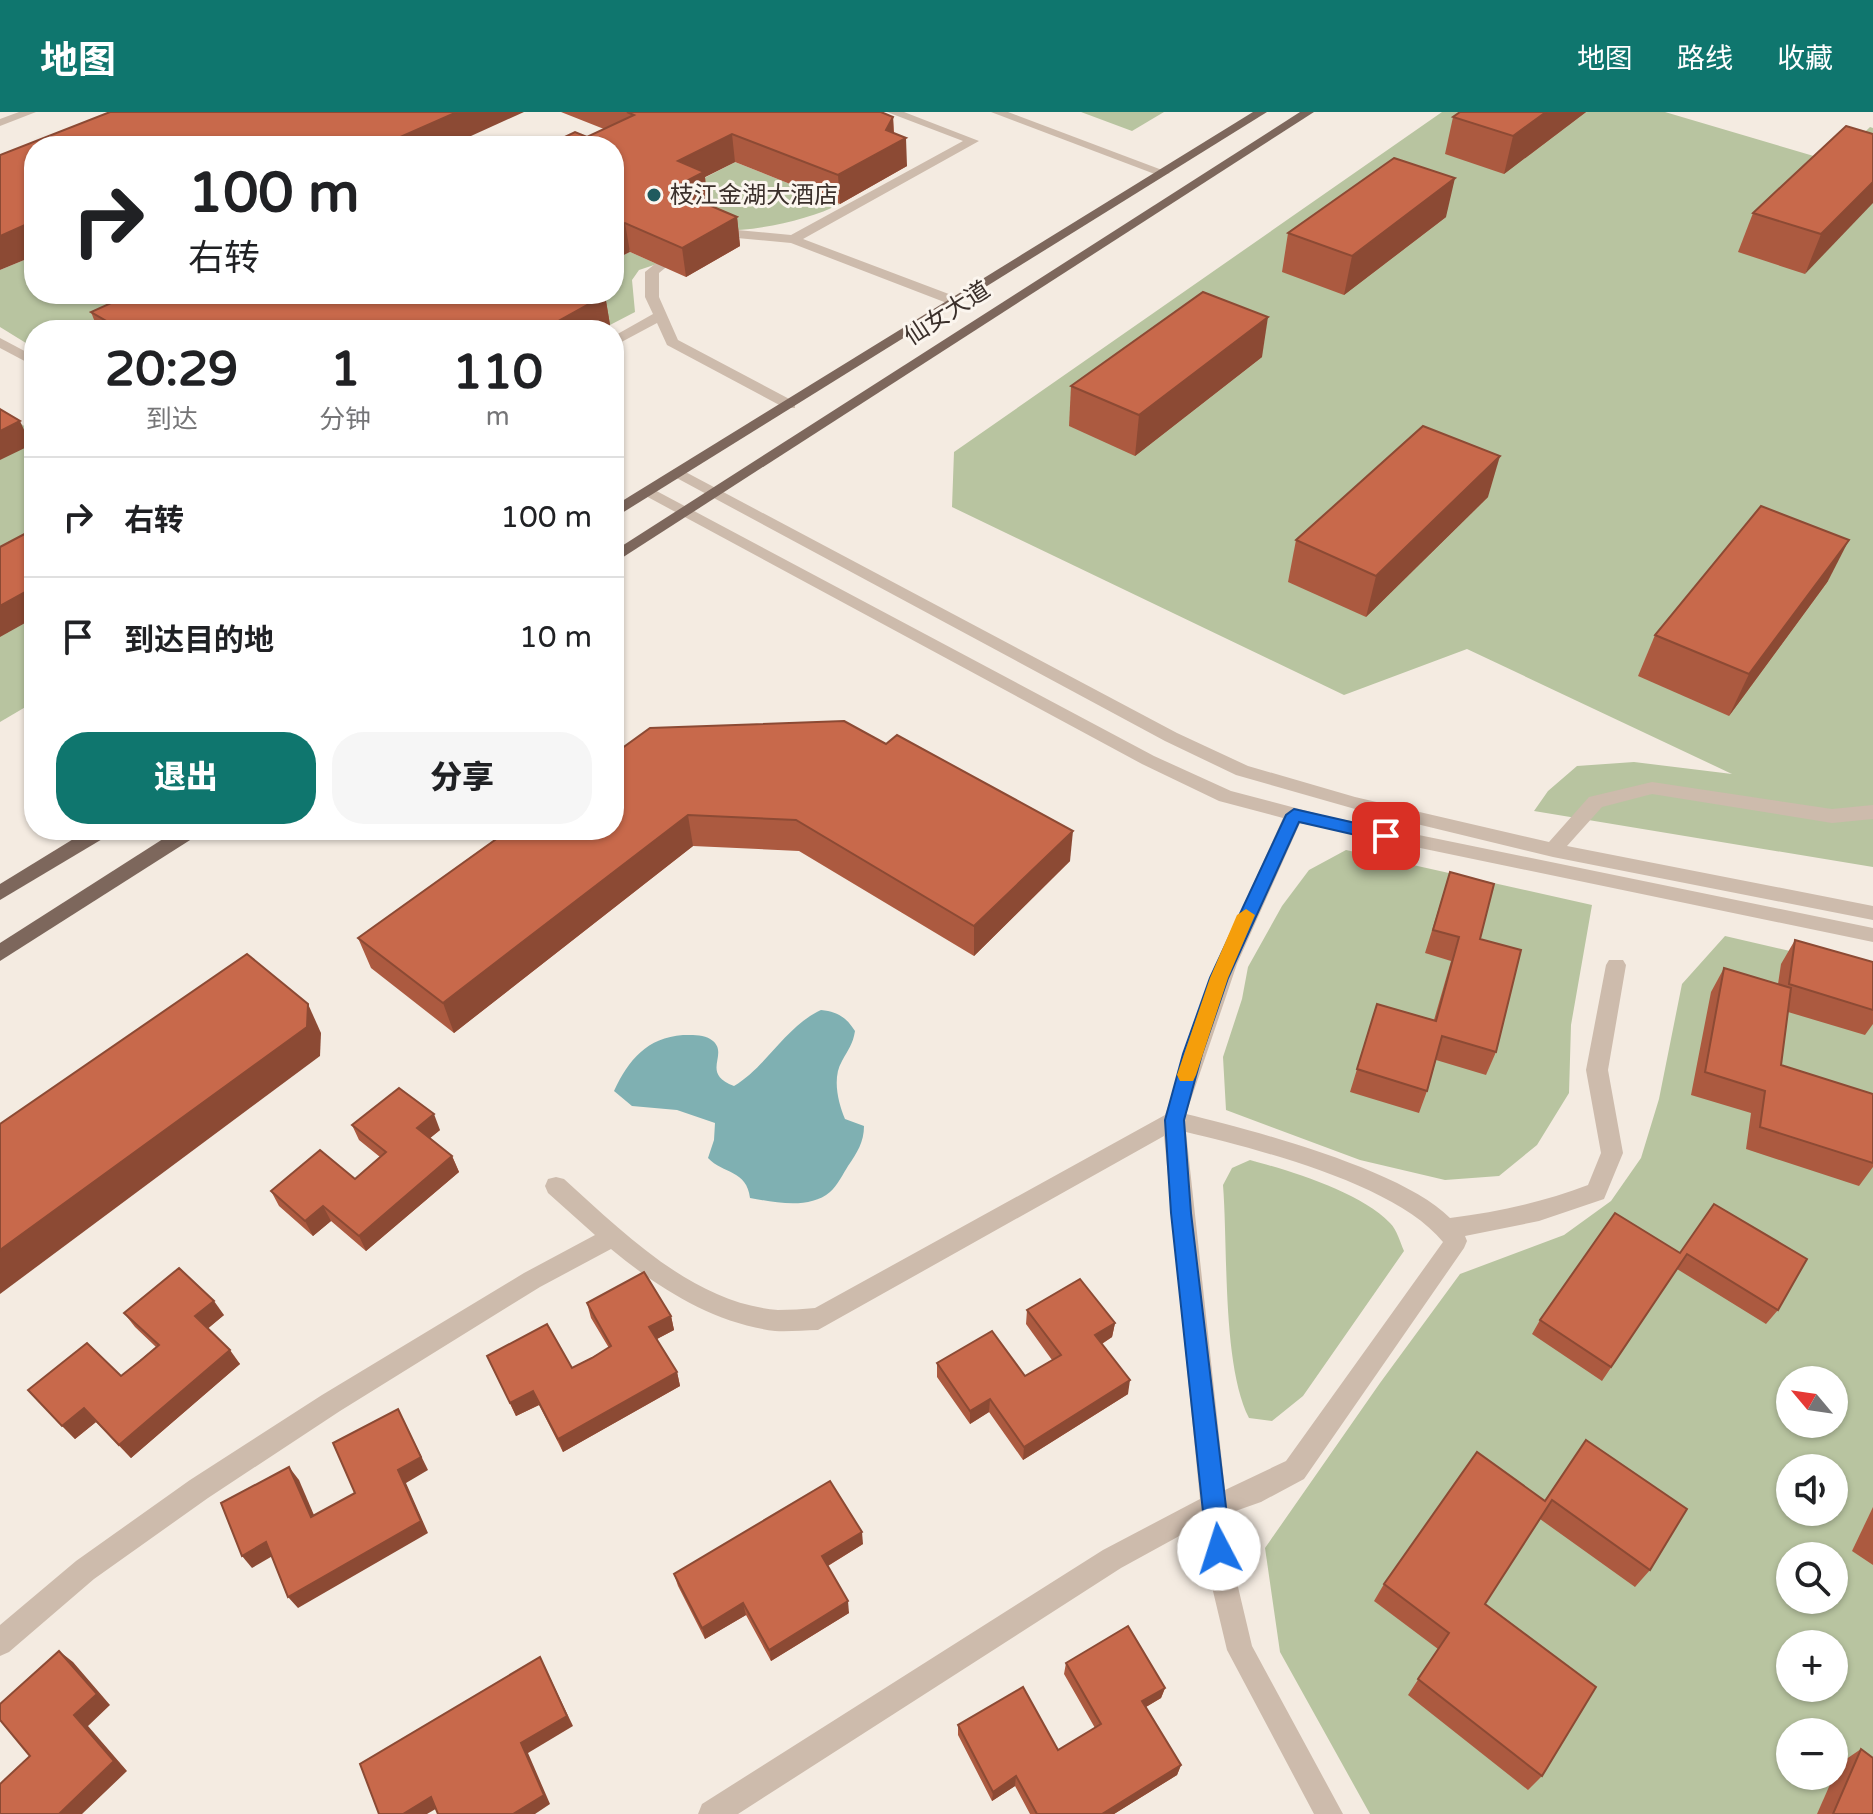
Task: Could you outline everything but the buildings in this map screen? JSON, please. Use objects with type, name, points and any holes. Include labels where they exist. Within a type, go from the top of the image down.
[{"type":"main road","name":"仙女大道","points":[[624,507],[1261,112]]},
{"type":"main road","name":"仙女大道","points":[[624,552],[1308,112]]},
{"type":"main road","points":[[0,893],[86,840]]},
{"type":"main road","points":[[0,953],[175,840]]},
{"type":"street","points":[[0,123],[30,112]]},
{"type":"street","points":[[793,239],[973,141],[893,112]]},
{"type":"street","points":[[997,112],[1164,173]]},
{"type":"street","points":[[790,405],[672,342],[652,297],[652,272],[680,250],[737,234],[793,239],[957,302]]},
{"type":"street","points":[[624,336],[660,316]]},
{"type":"street","points":[[0,342],[24,356]]},
{"type":"street","points":[[678,473],[1171,737],[1242,771],[1355,803],[1553,850],[1873,913]]},
{"type":"street","points":[[649,492],[1148,760],[1225,796],[1294,815],[1537,868],[1873,935]]},
{"type":"street","points":[[1553,850],[1596,802],[1652,788],[1832,816],[1873,812]]},
{"type":"street","points":[[1294,815],[1219,978],[1192,1054],[1174,1120],[1181,1213],[1221,1570],[1240,1650],[1329,1814]]},
{"type":"street","points":[[1445,1228],[1506,1222],[1596,1192],[1612,1153],[1597,1070],[1616,965]]},
{"type":"street","points":[[556,1186],[612,1237],[667,1278],[734,1311],[777,1320],[818,1319],[1174,1120],[1285,1151],[1370,1183],[1433,1215],[1456,1241],[1295,1470],[1252,1493],[1192,1514],[1112,1559],[712,1814]]},
{"type":"street","points":[[0,1643],[85,1570],[199,1489],[532,1280],[612,1237]]},
{"type":"green space","points":[[1081,112],[1164,112],[1132,131]]},
{"type":"green space","points":[[1442,112],[1665,112],[1834,162],[1870,127],[1873,128],[1873,867],[1534,811],[1548,791],[1577,766],[1634,762],[1732,774],[1467,649],[1344,695],[952,507],[954,452]]},
{"type":"green space","points":[[735,162],[840,204],[792,221],[737,230],[700,229],[674,218],[681,190]]},
{"type":"green space","points":[[630,252],[657,264],[639,270],[632,280],[635,312],[620,320],[599,320],[565,304],[624,304],[624,255]]},
{"type":"green space","points":[[24,260],[24,304],[185,304],[150,320],[24,320],[24,342],[0,327],[0,270]]},
{"type":"green space","points":[[0,411],[24,426],[24,708],[0,722]]},
{"type":"green space","points":[[1346,850],[1592,905],[1571,1025],[1569,1093],[1537,1145],[1499,1176],[1445,1180],[1360,1160],[1226,1110],[1223,1057],[1242,999],[1248,967],[1282,906],[1309,870]]},
{"type":"green space","points":[[1725,936],[1873,970],[1873,1814],[1370,1814],[1280,1652],[1265,1548],[1460,1274],[1564,1235],[1611,1201],[1641,1158],[1659,1099],[1682,984]]},
{"type":"green space","points":[[1250,1160],[1304,1177],[1361,1202],[1390,1223],[1404,1251],[1303,1396],[1272,1421],[1249,1418],[1240,1395],[1230,1338],[1223,1185],[1232,1168]]},
{"type":"water","points":[[821,1010],[841,1016],[855,1031],[839,1068],[837,1090],[845,1119],[864,1126],[854,1157],[835,1187],[822,1198],[791,1203],[750,1198],[748,1189],[739,1177],[708,1158],[715,1123],[677,1110],[632,1106],[614,1091],[626,1069],[641,1052],[659,1041],[683,1035],[703,1036],[713,1041],[717,1046],[719,1075],[734,1086],[757,1068],[797,1026]]},
{"type":"slow traffic","points":[[1187,1075],[1219,978],[1246,915]]},
{"type":"place","name":"枝江金湖大酒店","points":[[654,195]]},
{"type":"route","points":[[1219,1549],[1181,1213],[1174,1120],[1192,1054],[1219,978],[1294,815],[1386,836]]}]
